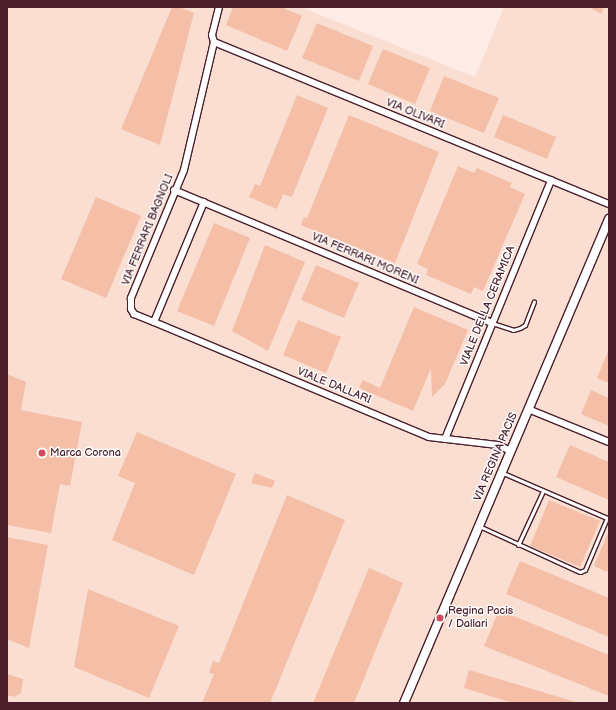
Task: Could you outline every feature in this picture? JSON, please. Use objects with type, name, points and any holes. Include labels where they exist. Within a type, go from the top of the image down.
[{"type":"street","name":"VIA FERRARI BAGNOLI","points":[[154,322],[134,314],[131,309],[131,298],[174,190],[184,170],[190,150],[214,42],[212,35],[219,7]]},
{"type":"street","name":"VIA OLIVARI","points":[[214,42],[609,204]]},
{"type":"street","name":"VIALE DELLA CERAMICA","points":[[444,439],[551,180]]},
{"type":"street","name":"VIA FERRARI MORENI","points":[[174,190],[492,323]]},
{"type":"street","points":[[154,322],[204,202]]},
{"type":"street","name":"VIA REGINA PACIS","points":[[404,703],[609,218]]},
{"type":"street","name":"VIALE DALLARI","points":[[154,322],[430,436],[498,446],[511,451]]},
{"type":"street","points":[[528,409],[609,442]]},
{"type":"lane","name":"VIA FERRARI MORENI","points":[[492,323],[508,329],[525,326],[534,302]]},
{"type":"lane","points":[[479,526],[580,572],[584,570],[607,518],[502,473]]},
{"type":"lane","points":[[518,545],[543,491]]},
{"type":"shaded area","points":[[7,7],[301,7],[475,77],[504,7],[609,7],[609,703],[7,703]]},
{"type":"building","points":[[172,7],[179,7],[194,13],[160,145],[121,129]]},
{"type":"building","points":[[233,7],[281,7],[302,16],[287,51],[226,25]]},
{"type":"building","points":[[589,7],[604,7],[602,13],[599,13]]},
{"type":"building","points":[[317,23],[373,46],[359,81],[302,58]]},
{"type":"building","points":[[383,49],[430,68],[415,104],[368,84]]},
{"type":"building","points":[[444,76],[499,98],[484,133],[430,111]]},
{"type":"building","points":[[297,95],[328,108],[292,197],[283,194],[277,209],[249,197],[255,184],[260,186]]},
{"type":"building","points":[[349,115],[439,152],[395,263],[301,225],[304,217],[307,218]]},
{"type":"building","points":[[503,115],[556,137],[547,159],[494,137]]},
{"type":"building","points":[[458,166],[474,173],[477,168],[512,183],[510,187],[525,194],[483,291],[474,287],[471,294],[426,275],[428,269],[417,264]]},
{"type":"building","points":[[96,197],[141,216],[106,298],[61,279]]},
{"type":"building","points":[[214,223],[250,238],[214,326],[177,311]]},
{"type":"building","points":[[265,245],[305,262],[268,351],[232,331]]},
{"type":"building","points":[[316,265],[359,283],[344,318],[301,300]]},
{"type":"building","points":[[414,307],[468,330],[445,384],[432,397],[431,368],[413,411],[359,388],[363,380],[380,388]]},
{"type":"building","points":[[298,320],[341,337],[326,373],[283,355]]},
{"type":"building","points":[[609,349],[609,383],[597,378]]},
{"type":"building","name":"Marca Corona","points":[[7,374],[26,382],[21,410],[82,422],[70,486],[60,484],[51,533],[7,525]]},
{"type":"building","points":[[591,390],[609,398],[609,426],[581,414]]},
{"type":"building","points":[[137,432],[236,474],[194,575],[112,540],[135,483],[118,476]]},
{"type":"building","points":[[570,445],[609,462],[609,500],[556,477]]},
{"type":"building","points":[[255,473],[275,481],[272,488],[251,483]]},
{"type":"building","points":[[287,495],[345,520],[270,703],[202,703],[214,674],[209,673],[213,661],[219,663]]},
{"type":"building","points":[[549,500],[600,521],[580,567],[530,546]]},
{"type":"building","points":[[609,531],[609,567],[607,572],[594,566]]},
{"type":"building","points":[[7,537],[48,545],[29,648],[7,639]]},
{"type":"building","points":[[520,561],[609,598],[609,637],[506,594]]},
{"type":"building","points":[[369,568],[403,583],[354,703],[313,703]]},
{"type":"building","points":[[88,589],[179,626],[149,698],[74,667]]},
{"type":"building","points":[[499,610],[609,655],[609,696],[484,646]]},
{"type":"building","points":[[469,670],[576,703],[513,703],[464,688]]},
{"type":"building","points":[[7,674],[23,679],[21,693],[14,697],[7,695]]},
{"type":"place","name":"Marca Corona","points":[[42,453]]},
{"type":"place","name":"Regina Pacis / Dallari","points":[[440,618]]}]
